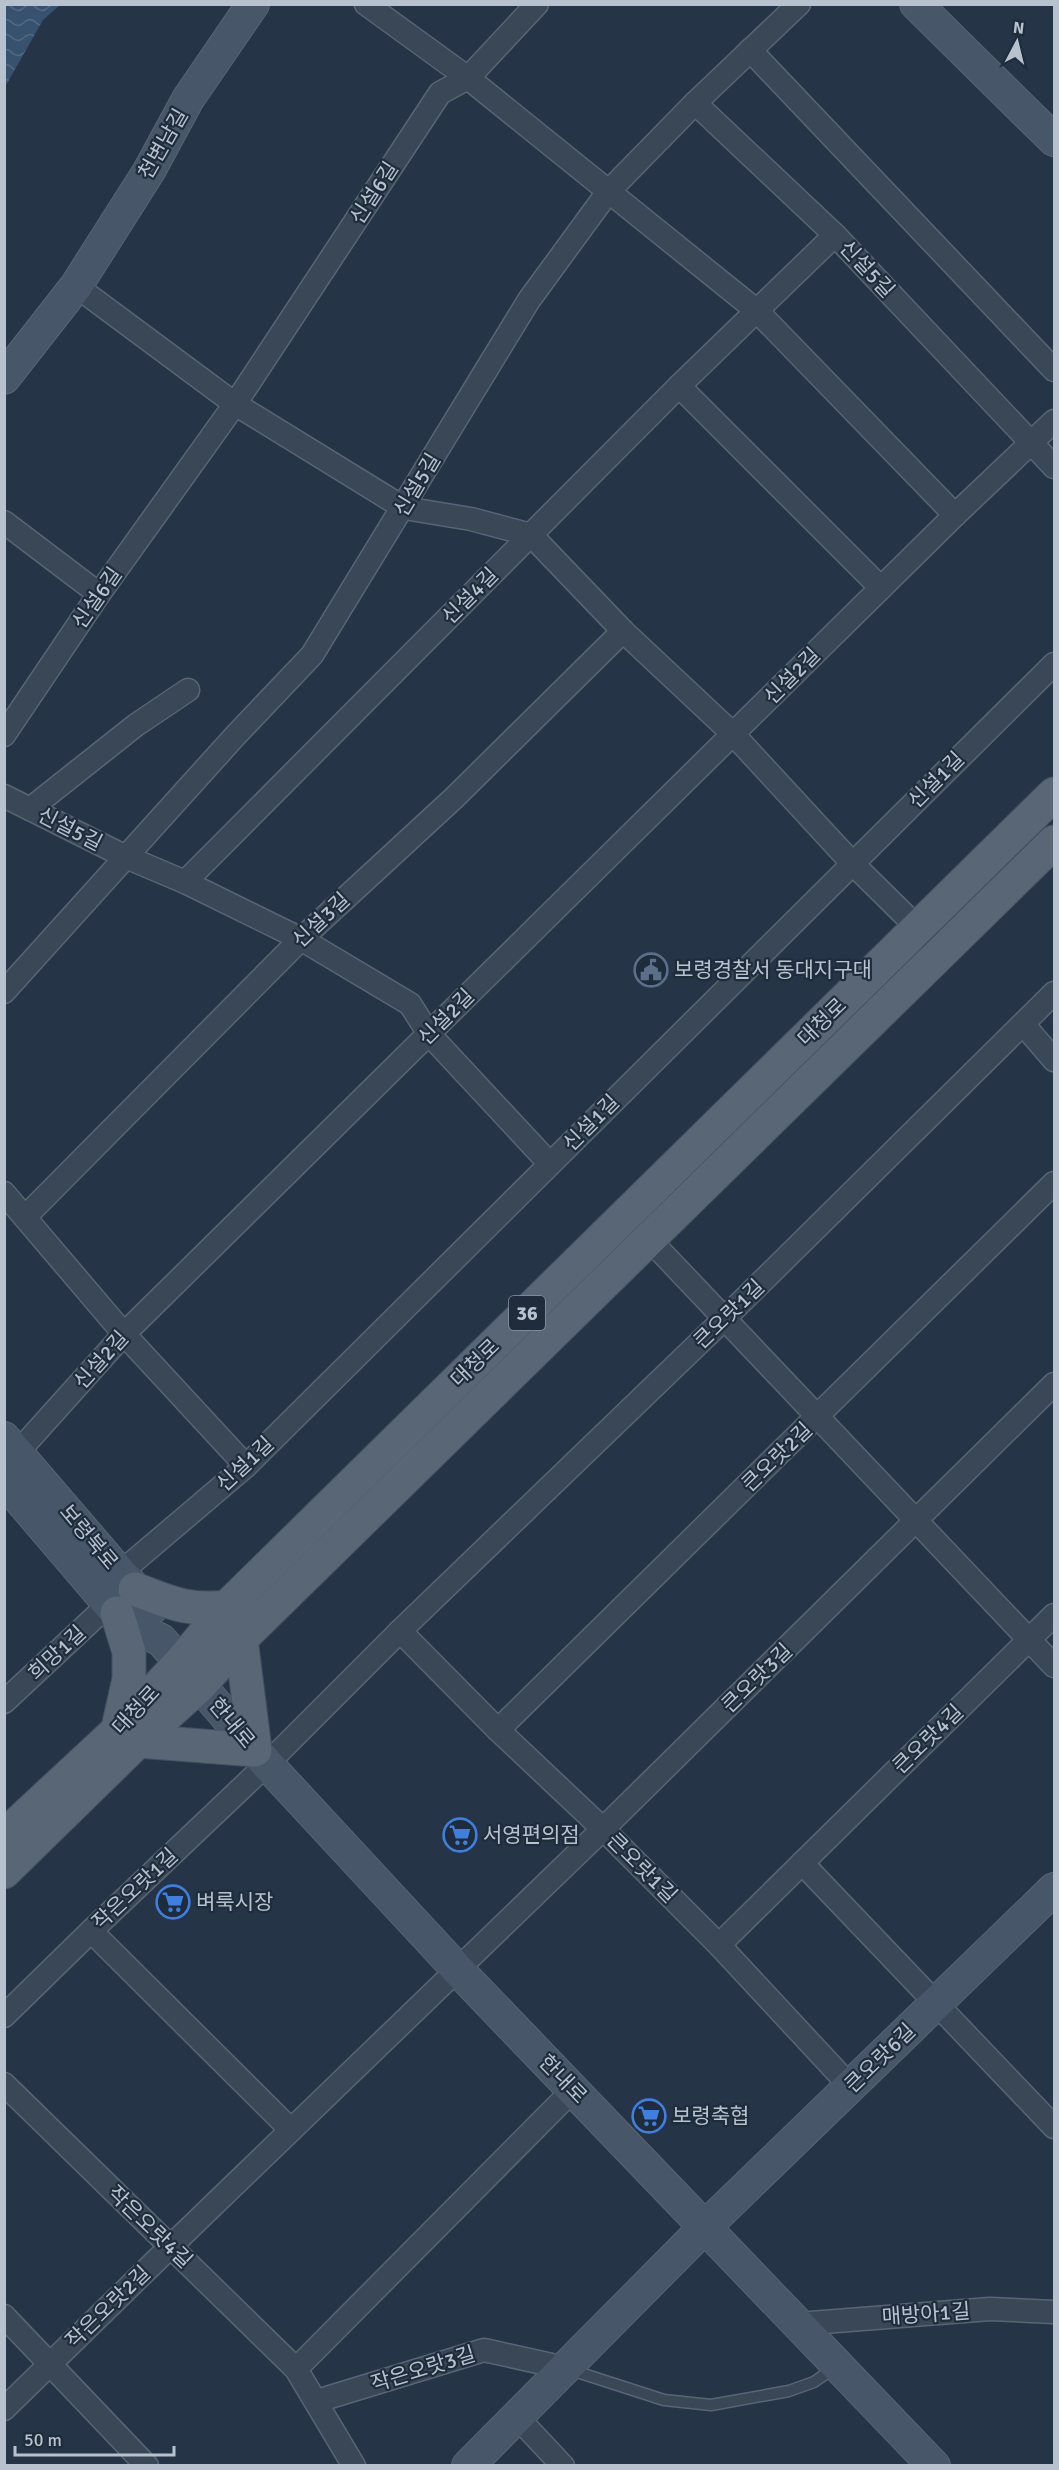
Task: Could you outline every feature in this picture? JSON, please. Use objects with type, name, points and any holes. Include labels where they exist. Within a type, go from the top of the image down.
[{"type":"main road","name":"대청로","points":[[4,1872],[128,1735],[180,1662],[227,1607],[1054,794]]},
{"type":"main road","name":"대청로","points":[[180,1662],[242,1639],[1054,842]]},
{"type":"main road","points":[[227,1607],[185,1608],[120,1595],[129,1652],[128,1735],[261,1757],[242,1639]]},
{"type":"main road","name":"대청로","points":[[4,1836],[128,1735]]},
{"type":"street","name":"천변남길","points":[[4,378],[76,286],[149,171],[188,99],[253,4]]},
{"type":"street","points":[[366,4],[468,78],[757,311],[955,515]]},
{"type":"street","name":"신설6길","points":[[4,735],[99,594],[235,404],[440,93],[468,78],[537,4]]},
{"type":"street","name":"신설5길","points":[[4,992],[235,736],[312,655],[404,508],[529,300],[608,192],[799,4]]},
{"type":"street","points":[[916,4],[1054,140]]},
{"type":"street","points":[[750,50],[1054,370]]},
{"type":"street","name":"신설5길","points":[[695,104],[835,235],[1054,467]]},
{"type":"street","name":"신설4길","points":[[185,882],[679,386],[835,235]]},
{"type":"street","points":[[76,286],[235,404],[404,508],[471,519],[531,536],[623,631],[733,734],[852,863],[942,952]]},
{"type":"street","points":[[679,386],[881,588]]},
{"type":"street","name":"신설2길","points":[[11,1445],[955,515],[1054,421]]},
{"type":"street","points":[[4,522],[99,594]]},
{"type":"street","name":"신설3길","points":[[26,1216],[301,939],[454,798],[623,631]]},
{"type":"street","name":"신설1길","points":[[120,1595],[246,1466],[1054,664]]},
{"type":"street","name":"신설5길","points":[[126,857],[30,808],[136,725],[188,690]]},
{"type":"street","points":[[4,796],[30,808]]},
{"type":"street","points":[[126,857],[185,882],[301,939],[410,1004],[429,1034],[550,1164]]},
{"type":"street","name":"큰오랏1길","points":[[261,1757],[400,1631],[724,1319],[1054,993]]},
{"type":"street","points":[[1023,1024],[1054,1060]]},
{"type":"street","name":"큰오랏2길","points":[[498,1730],[1054,1183]]},
{"type":"street","points":[[4,1193],[26,1216],[124,1335],[246,1466]]},
{"type":"street","points":[[649,1239],[1054,1666]]},
{"type":"street","name":"큰오랏3길","points":[[457,1969],[603,1829],[1054,1384]]},
{"type":"street","name":"보령북로","points":[[11,1445],[120,1595]]},
{"type":"street","name":"보령북로","points":[[4,1481],[120,1595],[155,1609],[180,1662]]},
{"type":"street","name":"희망1길","points":[[4,1702],[120,1595]]},
{"type":"street","name":"큰오랏4길","points":[[719,1945],[1054,1615]]},
{"type":"street","name":"큰오랏1길","points":[[400,1631],[498,1730],[603,1829],[719,1945],[851,2087]]},
{"type":"street","name":"한내로","points":[[180,1662],[261,1757],[457,1969],[934,2466]]},
{"type":"street","name":"작은오랏1길","points":[[4,2016],[91,1931],[261,1757]]},
{"type":"street","points":[[802,1863],[1054,2127]]},
{"type":"street","name":"큰오랏6길","points":[[705,2227],[1054,1889]]},
{"type":"street","points":[[91,1931],[291,2130]]},
{"type":"street","name":"작은오랏2길","points":[[4,2409],[457,1969]]},
{"type":"street","name":"작은오랏4길","points":[[4,2084],[296,2369],[354,2466]]},
{"type":"street","points":[[296,2369],[573,2090]]},
{"type":"street","points":[[468,2466],[705,2227]]},
{"type":"street","name":"매방아1길","points":[[798,2324],[990,2309],[1054,2312]]},
{"type":"street","points":[[4,2316],[147,2466]]},
{"type":"street","name":"작은오랏3길","points":[[317,2401],[484,2350],[565,2368]]},
{"type":"street","points":[[517,2417],[563,2466]]},
{"type":"lane","points":[[565,2368],[664,2400],[711,2405],[789,2391],[814,2382],[838,2365]]},
{"type":"water","points":[[5,4],[60,5],[43,20],[5,87]]},
{"type":"place","name":"보령경찰서 동대지구대","points":[[651,970]]},
{"type":"place","name":"서영편의점","points":[[460,1835]]},
{"type":"place","name":"벼룩시장","points":[[173,1902]]},
{"type":"place","name":"보령축협","points":[[649,2116]]}]
